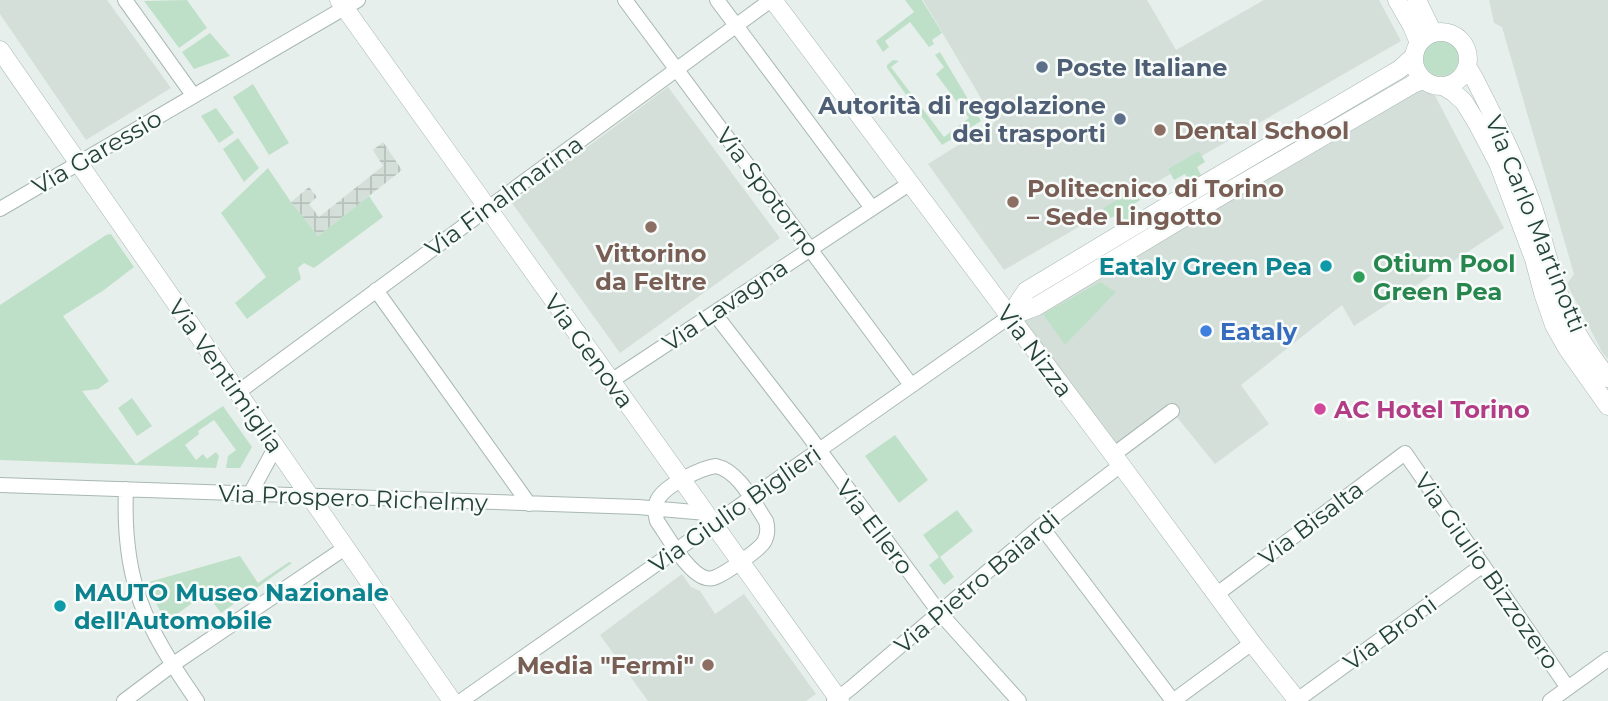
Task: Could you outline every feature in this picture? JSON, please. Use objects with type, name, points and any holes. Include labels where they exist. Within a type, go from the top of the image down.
[{"type":"street","points":[[125,0],[193,95]]},
{"type":"street","name":"Via Spotorno","points":[[625,0],[911,385]]},
{"type":"street","points":[[717,0],[872,208]]},
{"type":"street","name":"Via Finalmarina","points":[[237,393],[772,0]]},
{"type":"street","name":"Via Nizza","points":[[772,0],[1297,701]]},
{"type":"street","points":[[1396,0],[1422,44]]},
{"type":"street","points":[[1009,317],[1026,291],[1400,69],[1422,44],[1445,32],[1460,38],[1468,50],[1468,68],[1458,81],[1443,86],[1429,84],[1418,73],[1415,65],[1422,44],[1417,0]]},
{"type":"street","name":"Via Garessio","points":[[0,209],[347,3]]},
{"type":"street","name":"Via Genova","points":[[347,3],[488,208],[741,561],[837,700]]},
{"type":"street","name":"Via Ventimiglia","points":[[0,50],[452,701]]},
{"type":"street","name":"Via Carlo Martinotti","points":[[1468,68],[1513,156],[1569,318],[1580,339],[1608,378]]},
{"type":"street","points":[[1009,317],[1037,306],[1240,184],[1423,80]]},
{"type":"street","name":"Via Carlo Martinotti","points":[[1443,86],[1464,102],[1488,143],[1516,209],[1554,326],[1608,406]]},
{"type":"street","name":"Via Lavagna","points":[[611,381],[909,184]]},
{"type":"street","points":[[376,290],[529,504]]},
{"type":"street","name":"Via Ellero","points":[[713,313],[939,612],[1019,701]]},
{"type":"street","name":"Via Giulio Biglieri","points":[[461,701],[677,550],[710,518],[750,498],[1009,317]]},
{"type":"street","name":"Via Pietro Baiardi","points":[[837,700],[1172,411]]},
{"type":"street","points":[[250,494],[275,448]]},
{"type":"street","name":"Via Giulio Bizzozero","points":[[1405,453],[1568,688]]},
{"type":"street","name":"Via Bisalta","points":[[1217,594],[1405,453]]},
{"type":"street","points":[[716,466],[723,468],[736,478],[750,498],[766,521],[766,539],[760,548],[717,577],[706,578],[696,573],[657,521],[655,508],[658,498],[700,469],[716,466]]},
{"type":"street","name":"Via Prospero Richelmy","points":[[0,485],[655,508],[710,518]]},
{"type":"street","points":[[126,489],[126,539],[134,587],[153,633],[197,701]]},
{"type":"street","points":[[1041,526],[1173,701],[1252,643]]},
{"type":"street","points":[[124,701],[345,548]]},
{"type":"street","name":"Via Broni","points":[[1297,701],[1483,565]]},
{"type":"street","points":[[1550,701],[1608,659]]},
{"type":"shaded area","points":[[0,0],[107,0],[171,88],[86,140],[0,14]]},
{"type":"shaded area","points":[[923,0],[1147,0],[1176,50],[1264,0],[1379,0],[1401,41],[1004,270],[928,164],[995,122]]},
{"type":"shaded area","points":[[1489,0],[1608,0],[1608,359],[1567,284],[1574,274],[1502,27],[1494,23]]},
{"type":"shaded area","points":[[1429,84],[1504,228],[1354,326],[1342,305],[1241,385],[1269,424],[1215,464],[1172,411],[1113,455],[1017,322]]},
{"type":"shaded area","name":"Vittorino da Feltre","points":[[668,87],[780,238],[620,353],[512,203]]},
{"type":"shaded area","points":[[383,142],[402,170],[318,236],[291,202],[309,187],[317,197],[309,204],[319,217],[383,166],[373,150]]},
{"type":"shaded area","name":"Media \"Fermi\"","points":[[682,574],[691,587],[700,591],[715,614],[744,594],[816,694],[806,701],[648,701],[600,635]]},
{"type":"green space","points":[[187,0],[207,28],[179,48],[144,1]]},
{"type":"green space","points":[[905,0],[922,0],[942,33],[932,40],[934,44],[929,47],[910,22],[885,41],[889,47],[883,52],[876,41],[914,12]]},
{"type":"green space","points":[[210,33],[230,56],[194,69],[182,52]]},
{"type":"green space","points":[[1441,40],[1454,45],[1459,58],[1454,71],[1441,76],[1428,71],[1423,58],[1428,45]]},
{"type":"green space","points":[[940,52],[981,121],[942,145],[887,68],[893,60],[899,61],[891,67],[944,137],[969,118],[936,74],[944,67],[935,55]]},
{"type":"green space","points":[[253,84],[289,143],[269,155],[233,97]]},
{"type":"green space","points":[[216,108],[234,133],[219,143],[201,116]]},
{"type":"green space","points":[[238,138],[259,168],[244,182],[223,149]]},
{"type":"green space","points":[[1199,151],[1205,162],[1197,167],[1202,177],[1191,184],[1185,174],[1174,180],[1168,169]]},
{"type":"green space","points":[[268,168],[318,236],[369,196],[383,217],[314,268],[304,263],[298,268],[301,279],[247,319],[235,303],[266,277],[221,213]]},
{"type":"green space","points":[[1134,190],[1140,200],[1131,206],[1137,216],[1126,223],[1120,213],[1109,219],[1103,208]]},
{"type":"green space","points":[[111,234],[134,267],[63,316],[109,381],[98,389],[82,391],[136,464],[223,406],[252,447],[240,468],[226,468],[228,456],[236,450],[214,420],[198,431],[199,434],[185,445],[196,460],[203,454],[207,459],[216,452],[219,456],[216,468],[0,460],[0,305]]},
{"type":"green space","points":[[1100,282],[1116,292],[1065,345],[1043,314]]},
{"type":"green space","points":[[132,398],[152,426],[137,436],[118,408]]},
{"type":"green space","points":[[895,435],[928,480],[899,503],[865,456]]},
{"type":"green space","points":[[957,510],[973,531],[940,557],[954,577],[944,585],[929,565],[939,557],[923,535]]},
{"type":"green space","points":[[240,556],[258,583],[289,562],[292,563],[221,613],[206,593],[166,622],[149,582]]},
{"type":"place","name":"Poste Italiane","points":[[1042,67]]},
{"type":"place","name":"Autorità di regolazione dei trasporti","points":[[1120,119]]},
{"type":"place","name":"Dental School","points":[[1160,130]]},
{"type":"place","name":"Politecnico di Torino – Sede Lingotto","points":[[1013,202]]},
{"type":"place","name":"Vittorino da Feltre","points":[[651,227]]},
{"type":"place","name":"Eataly Green Pea","points":[[1326,266]]},
{"type":"place","name":"Otium Pool Green Pea","points":[[1359,277]]},
{"type":"place","name":"Eataly","points":[[1206,331]]},
{"type":"place","name":"AC Hotel Torino","points":[[1320,409]]},
{"type":"place","name":"MAUTO Museo Nazionale dell'Automobile","points":[[60,606]]},
{"type":"place","name":"Media \"Fermi\"","points":[[708,665]]}]
